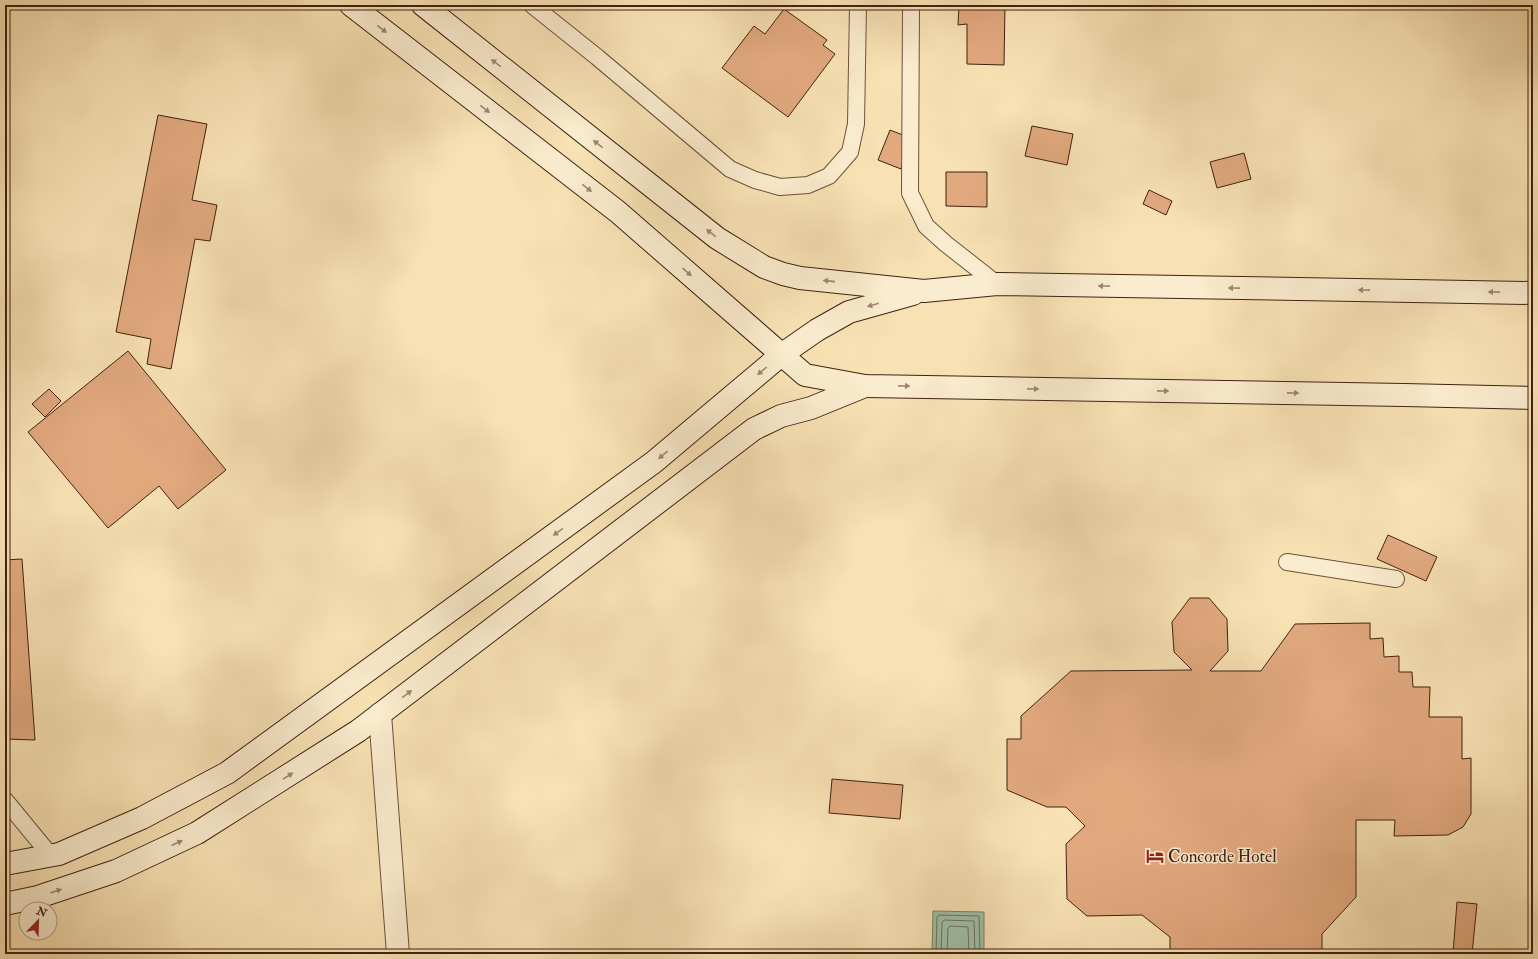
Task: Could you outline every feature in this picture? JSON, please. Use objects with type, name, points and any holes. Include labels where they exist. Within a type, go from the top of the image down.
[{"type":"street","points":[[351,5],[618,212],[805,375],[864,386],[1382,394],[1533,398]]},
{"type":"street","points":[[423,5],[717,238],[764,267],[800,278],[924,291]]},
{"type":"street","points":[[5,864],[59,854],[142,818],[227,773],[654,462],[781,355],[817,330],[849,312],[924,291],[997,284],[1533,293]]},
{"type":"street","points":[[5,904],[38,897],[116,871],[198,833],[358,731],[754,429],[781,416],[811,408],[864,386]]},
{"type":"street","points":[[380,714],[398,954]]},
{"type":"lane","points":[[532,5],[598,56],[730,169],[755,180],[780,186],[808,185],[828,176],[850,152],[856,124],[858,5]]},
{"type":"lane","points":[[911,5],[910,193],[926,226],[946,244],[997,284]]},
{"type":"lane","points":[[1287,562],[1396,579]]},
{"type":"lane","points":[[5,800],[51,856]]},
{"type":"water","points":[[933,911],[984,912],[984,954],[932,954]]},
{"type":"building","points":[[959,5],[1005,5],[1004,65],[967,64],[967,24],[958,25]]},
{"type":"building","points":[[784,9],[827,40],[823,45],[835,54],[788,117],[722,68],[754,26],[765,34]]},
{"type":"building","points":[[158,115],[207,124],[192,200],[217,205],[210,241],[195,239],[171,369],[147,364],[151,339],[116,332]]},
{"type":"building","points":[[1032,126],[1073,134],[1067,165],[1025,156]]},
{"type":"building","points":[[890,130],[913,139],[901,169],[878,160]]},
{"type":"building","points":[[1244,153],[1251,179],[1217,188],[1210,162]]},
{"type":"building","points":[[946,172],[987,172],[987,207],[946,206]]},
{"type":"building","points":[[1149,190],[1172,201],[1166,215],[1143,204]]},
{"type":"building","points":[[128,351],[226,470],[178,509],[159,486],[108,528],[28,432]]},
{"type":"building","points":[[49,389],[61,401],[45,417],[32,404]]},
{"type":"building","points":[[1388,535],[1437,557],[1426,581],[1377,559]]},
{"type":"building","points":[[22,559],[35,740],[5,739],[5,560]]},
{"type":"building","points":[[1190,598],[1209,598],[1227,619],[1228,651],[1210,671],[1261,671],[1295,624],[1370,623],[1370,639],[1383,638],[1384,657],[1399,656],[1399,672],[1412,672],[1413,687],[1430,687],[1429,717],[1462,717],[1462,759],[1471,758],[1471,814],[1463,827],[1448,835],[1394,836],[1395,820],[1356,820],[1356,897],[1322,934],[1322,954],[1170,954],[1170,937],[1142,915],[1087,916],[1067,899],[1066,844],[1085,826],[1066,807],[1047,807],[1007,790],[1007,739],[1021,739],[1021,716],[1071,671],[1192,670],[1174,652],[1172,622]]},
{"type":"building","points":[[832,779],[903,785],[900,819],[829,813]]},
{"type":"building","points":[[1457,902],[1477,904],[1472,954],[1453,953]]},
{"type":"place","name":"Concorde Hotel","points":[[1155,856]]}]
